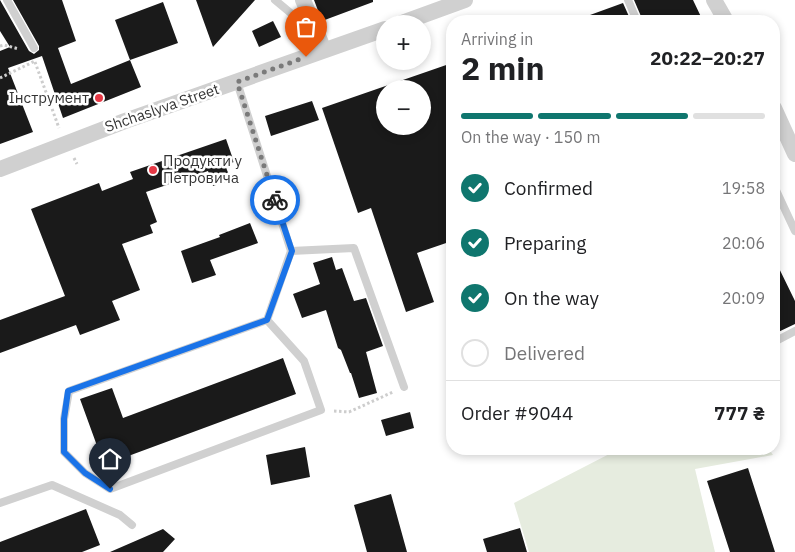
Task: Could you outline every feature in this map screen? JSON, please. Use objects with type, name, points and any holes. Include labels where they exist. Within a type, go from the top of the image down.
[{"type":"street","points":[[303,0],[324,50]]},
{"type":"street","points":[[423,15],[465,0]]},
{"type":"street","points":[[714,0],[723,15]]},
{"type":"street","name":"Shchaslyva Street","points":[[0,169],[66,143],[376,32]]},
{"type":"street","points":[[780,124],[795,154]]},
{"type":"lane","points":[[7,0],[34,48]]},
{"type":"lane","points":[[275,0],[316,34],[324,50]]},
{"type":"lane","points":[[628,0],[634,15]]},
{"type":"lane","points":[[237,82],[292,251],[267,320]]},
{"type":"lane","points":[[780,199],[795,232]]},
{"type":"lane","points":[[292,251],[354,248],[404,387]]},
{"type":"lane","points":[[267,320],[304,361],[321,410],[110,489],[85,473],[64,452],[64,419],[68,391],[267,320]]},
{"type":"lane","points":[[780,339],[795,331]]},
{"type":"lane","points":[[0,503],[52,485],[120,515],[132,525]]},
{"type":"path","points":[[34,48],[36,62],[66,143],[77,164]]},
{"type":"path","points":[[0,78],[36,62]]},
{"type":"path","points":[[321,410],[349,412],[404,387]]},
{"type":"shaded area","points":[[607,455],[773,455],[695,469],[715,552],[529,552],[514,503]]},
{"type":"building","points":[[0,0],[29,51],[34,54],[39,50],[39,46],[13,0],[62,0],[76,41],[58,48],[71,84],[130,60],[141,87],[63,118],[42,56],[8,68],[33,132],[0,144],[0,51],[10,47],[0,31]]},
{"type":"building","points":[[196,0],[255,0],[213,47]]},
{"type":"building","points":[[314,0],[373,0],[373,2],[322,21]]},
{"type":"building","points":[[634,0],[693,0],[700,15],[640,15]]},
{"type":"building","points":[[163,2],[178,43],[130,60],[115,20]]},
{"type":"building","points":[[623,3],[628,15],[590,15]]},
{"type":"building","points":[[273,21],[281,37],[259,47],[252,31]]},
{"type":"building","points":[[446,65],[446,243],[417,253],[434,302],[406,312],[371,208],[358,213],[322,108],[376,89],[376,135],[431,135],[431,80],[403,80]]},
{"type":"building","points":[[312,101],[319,120],[271,136],[265,116]]},
{"type":"building","points":[[226,139],[234,162],[225,165],[231,180],[213,186],[208,171],[146,192],[157,222],[150,225],[153,233],[122,244],[140,290],[112,301],[120,320],[80,335],[76,325],[0,353],[0,320],[65,296],[31,209],[99,183],[102,191],[133,179],[130,172]]},
{"type":"building","points":[[250,223],[258,243],[210,260],[216,275],[192,283],[181,251],[220,237],[219,235]]},
{"type":"building","points":[[332,257],[336,270],[342,268],[354,301],[366,298],[383,346],[366,352],[377,393],[359,398],[351,373],[341,350],[338,348],[326,310],[302,318],[293,294],[320,284],[313,263]]},
{"type":"building","points":[[780,270],[795,301],[795,324],[780,331]]},
{"type":"building","points":[[283,358],[296,394],[104,465],[80,399],[112,388],[123,418]]},
{"type":"building","points":[[410,412],[414,428],[386,436],[381,420]]},
{"type":"building","points":[[305,447],[310,477],[271,485],[266,455]]},
{"type":"building","points":[[748,468],[775,552],[730,552],[707,481]]},
{"type":"building","points":[[391,494],[407,552],[367,552],[354,505]]},
{"type":"building","points":[[86,509],[100,545],[82,552],[0,552],[0,542]]},
{"type":"building","points":[[520,528],[527,552],[487,552],[483,539]]},
{"type":"building","points":[[163,529],[175,539],[163,552],[110,552]]},
{"type":"way so far","points":[[275,200],[237,82],[306,57]]},
{"type":"place","name":"Інструмент","points":[[99,98]]},
{"type":"place","name":"Продукти у Петровича","points":[[153,170]]},
{"type":"route","points":[[110,489],[85,473],[64,452],[64,419],[68,391],[267,320],[292,251],[275,200]]}]
